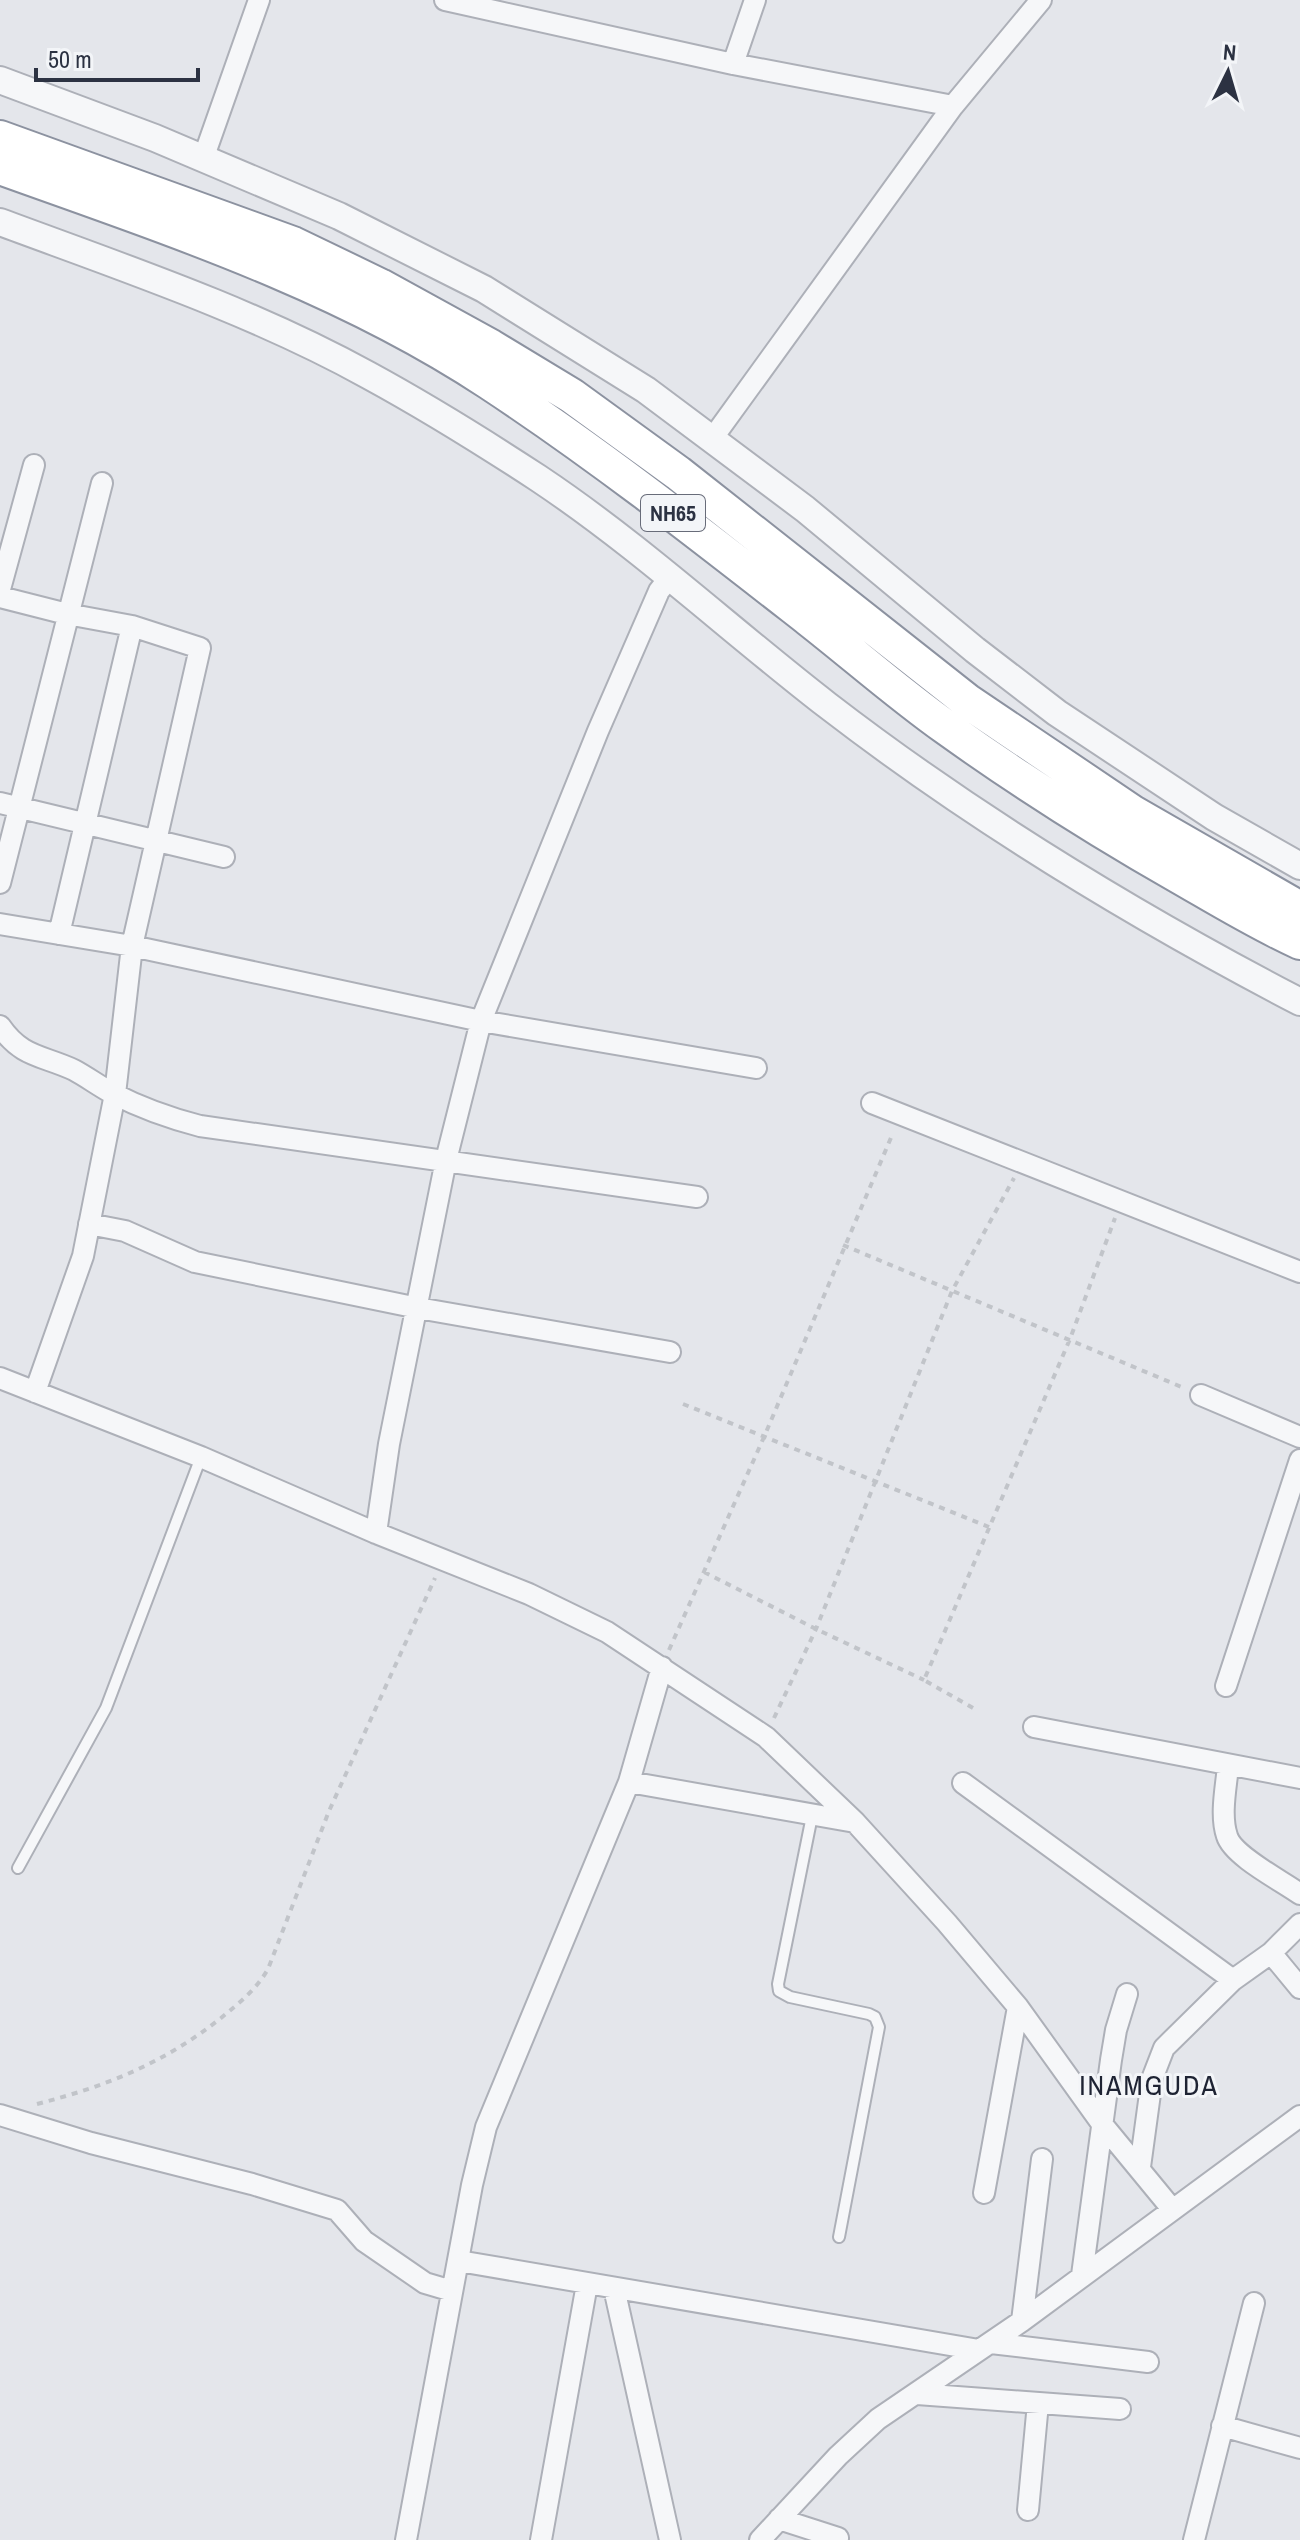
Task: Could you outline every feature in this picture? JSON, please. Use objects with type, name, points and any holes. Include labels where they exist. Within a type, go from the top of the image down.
[{"type":"highway","name":"NH65","points":[[0,138],[293,244],[380,286],[491,347],[572,396],[678,473],[967,701],[1133,813],[1300,909]]},
{"type":"highway","name":"NH65","points":[[0,167],[280,271],[370,313],[485,379],[593,452],[681,518],[947,728],[1117,841],[1270,929],[1300,942]]},
{"type":"street","points":[[203,159],[259,0]]},
{"type":"street","points":[[445,0],[733,64],[953,106]]},
{"type":"street","points":[[733,64],[755,0]]},
{"type":"street","points":[[712,439],[953,106],[1041,0]]},
{"type":"street","points":[[0,80],[339,216],[484,289],[646,390],[805,509],[975,650],[1057,713],[1214,817],[1300,866]]},
{"type":"street","points":[[0,222],[245,316],[367,374],[539,479],[670,577],[828,705],[959,799],[1089,886],[1300,1002]]},
{"type":"street","points":[[0,589],[34,465]]},
{"type":"street","points":[[0,883],[10,805],[102,483]]},
{"type":"street","points":[[376,1533],[389,1444],[446,1160],[481,1021],[598,731],[659,591],[670,577]]},
{"type":"street","points":[[0,597],[132,626],[200,648],[132,946],[115,1094],[83,1256],[35,1392]]},
{"type":"street","points":[[59,934],[132,626]]},
{"type":"street","points":[[10,805],[224,857]]},
{"type":"street","points":[[0,924],[132,946],[481,1021],[756,1068]]},
{"type":"street","points":[[0,1026],[13,1044],[25,1052],[68,1068],[169,1119],[697,1197]]},
{"type":"street","points":[[872,1103],[1300,1272]]},
{"type":"street","points":[[89,1224],[125,1231],[195,1262],[418,1308],[670,1352]]},
{"type":"street","points":[[0,1378],[201,1457],[376,1533],[529,1594],[594,1625],[766,1737],[855,1822],[947,1923],[1018,2007],[1102,2124],[1172,2209]]},
{"type":"street","points":[[1201,1395],[1300,1437]]},
{"type":"street","points":[[1226,1686],[1300,1460]]},
{"type":"street","points":[[406,2540],[472,2185],[486,2127],[629,1782],[662,1667]]},
{"type":"street","points":[[1034,1727],[1300,1778]]},
{"type":"street","points":[[1228,1766],[1224,1821],[1227,1839],[1249,1859],[1300,1894]]},
{"type":"street","points":[[629,1782],[855,1822]]},
{"type":"street","points":[[963,1783],[1233,1980]]},
{"type":"street","points":[[1140,2167],[1152,2079],[1164,2048],[1233,1980],[1271,1953],[1300,1924]]},
{"type":"street","points":[[1271,1953],[1300,1988]]},
{"type":"street","points":[[1082,2275],[1116,2030],[1127,1994]]},
{"type":"street","points":[[984,2193],[1018,2007]]},
{"type":"street","points":[[0,2115],[337,2210],[364,2241],[425,2283],[452,2291]]},
{"type":"street","points":[[760,2540],[838,2456],[878,2419],[1022,2321],[1300,2116]]},
{"type":"street","points":[[1022,2321],[1042,2159]]},
{"type":"street","points":[[459,2261],[985,2347],[1148,2362]]},
{"type":"street","points":[[541,2540],[587,2284]]},
{"type":"street","points":[[614,2288],[670,2540]]},
{"type":"street","points":[[1194,2540],[1254,2303]]},
{"type":"street","points":[[917,2394],[1120,2409]]},
{"type":"street","points":[[1028,2510],[1038,2403]]},
{"type":"street","points":[[1222,2426],[1300,2448]]},
{"type":"street","points":[[779,2519],[838,2538]]},
{"type":"lane","points":[[18,1868],[106,1708],[201,1457]]},
{"type":"lane","points":[[812,1816],[779,1991],[790,1997],[869,2014],[875,2017],[879,2027],[839,2237]]},
{"type":"path","points":[[662,1667],[902,1114]]},
{"type":"path","points":[[766,1737],[816,1629],[952,1291],[1023,1162]]},
{"type":"path","points":[[924,1680],[1070,1339],[1121,1201]]},
{"type":"path","points":[[843,1245],[1201,1395]]},
{"type":"path","points":[[683,1404],[989,1527]]},
{"type":"path","points":[[29,2106],[114,2081],[159,2061],[207,2029],[259,1985],[329,1811],[425,1605],[442,1559]]},
{"type":"path","points":[[704,1572],[924,1680],[973,1708]]},
{"type":"district","name":"INAMGUDA","points":[[1149,2085]]}]
